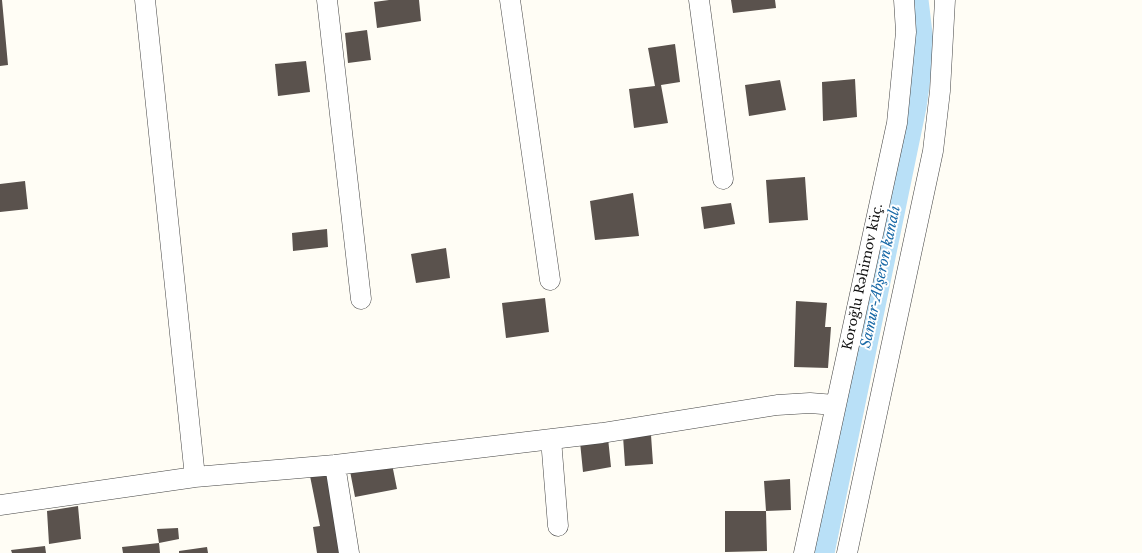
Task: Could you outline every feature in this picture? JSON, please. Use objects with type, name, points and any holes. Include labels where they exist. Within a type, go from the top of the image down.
[{"type":"street","points":[[145,0],[195,477]]},
{"type":"street","points":[[327,0],[361,299]]},
{"type":"street","points":[[510,0],[550,280]]},
{"type":"street","points":[[699,0],[724,179]]},
{"type":"street","name":"Koroğlu Rəhimov küç.","points":[[804,553],[897,122],[906,32],[904,0]]},
{"type":"street","points":[[847,553],[933,151],[940,91],[945,0]]},
{"type":"street","points":[[0,506],[195,477],[334,465],[602,433],[777,405],[810,403],[835,405]]},
{"type":"street","points":[[551,439],[558,526]]},
{"type":"street","points":[[334,465],[349,553]]},
{"type":"building","points":[[0,0],[2,0],[8,65],[0,66]]},
{"type":"building","points":[[389,0],[419,0],[421,21],[377,28],[374,2]]},
{"type":"building","points":[[731,0],[775,0],[776,8],[733,13]]},
{"type":"building","points":[[367,30],[371,60],[348,63],[345,33]]},
{"type":"building","points":[[675,44],[680,82],[661,85],[668,123],[634,128],[629,89],[655,86],[648,48]]},
{"type":"building","points":[[306,61],[310,92],[278,96],[275,64]]},
{"type":"building","points":[[855,79],[857,117],[823,121],[822,82]]},
{"type":"building","points":[[780,80],[786,110],[749,116],[745,85]]},
{"type":"building","points":[[805,177],[808,220],[769,223],[766,180]]},
{"type":"building","points":[[25,181],[28,209],[0,212],[0,184]]},
{"type":"building","points":[[633,193],[639,236],[595,240],[590,201]]},
{"type":"building","points":[[731,203],[735,224],[704,229],[701,207]]},
{"type":"building","points":[[327,229],[328,247],[293,251],[292,233]]},
{"type":"building","points":[[446,248],[450,278],[416,283],[411,254]]},
{"type":"building","points":[[545,298],[549,332],[506,338],[502,303]]},
{"type":"building","points":[[796,301],[827,303],[825,327],[831,327],[828,368],[794,367]]},
{"type":"building","points":[[651,435],[653,464],[625,466],[623,436]]},
{"type":"building","points":[[608,438],[611,467],[583,472],[580,442]]},
{"type":"building","points":[[392,464],[397,489],[355,497],[350,471]]},
{"type":"building","points":[[331,472],[344,553],[317,553],[313,527],[320,526],[310,476]]},
{"type":"building","points":[[790,479],[791,510],[766,511],[764,481]]},
{"type":"building","points":[[78,506],[81,539],[49,544],[47,511]]},
{"type":"building","points":[[725,511],[766,511],[767,551],[725,552]]},
{"type":"building","points":[[178,528],[179,539],[159,543],[157,529]]},
{"type":"building","points":[[159,543],[160,553],[123,553],[122,547]]},
{"type":"building","points":[[45,546],[46,553],[12,553],[11,550]]},
{"type":"building","points":[[207,547],[208,553],[179,553],[179,551]]},
{"type":"waterway","name":"Samur-Abşeron kanalı","points":[[824,553],[916,107],[924,50],[918,0]]}]
